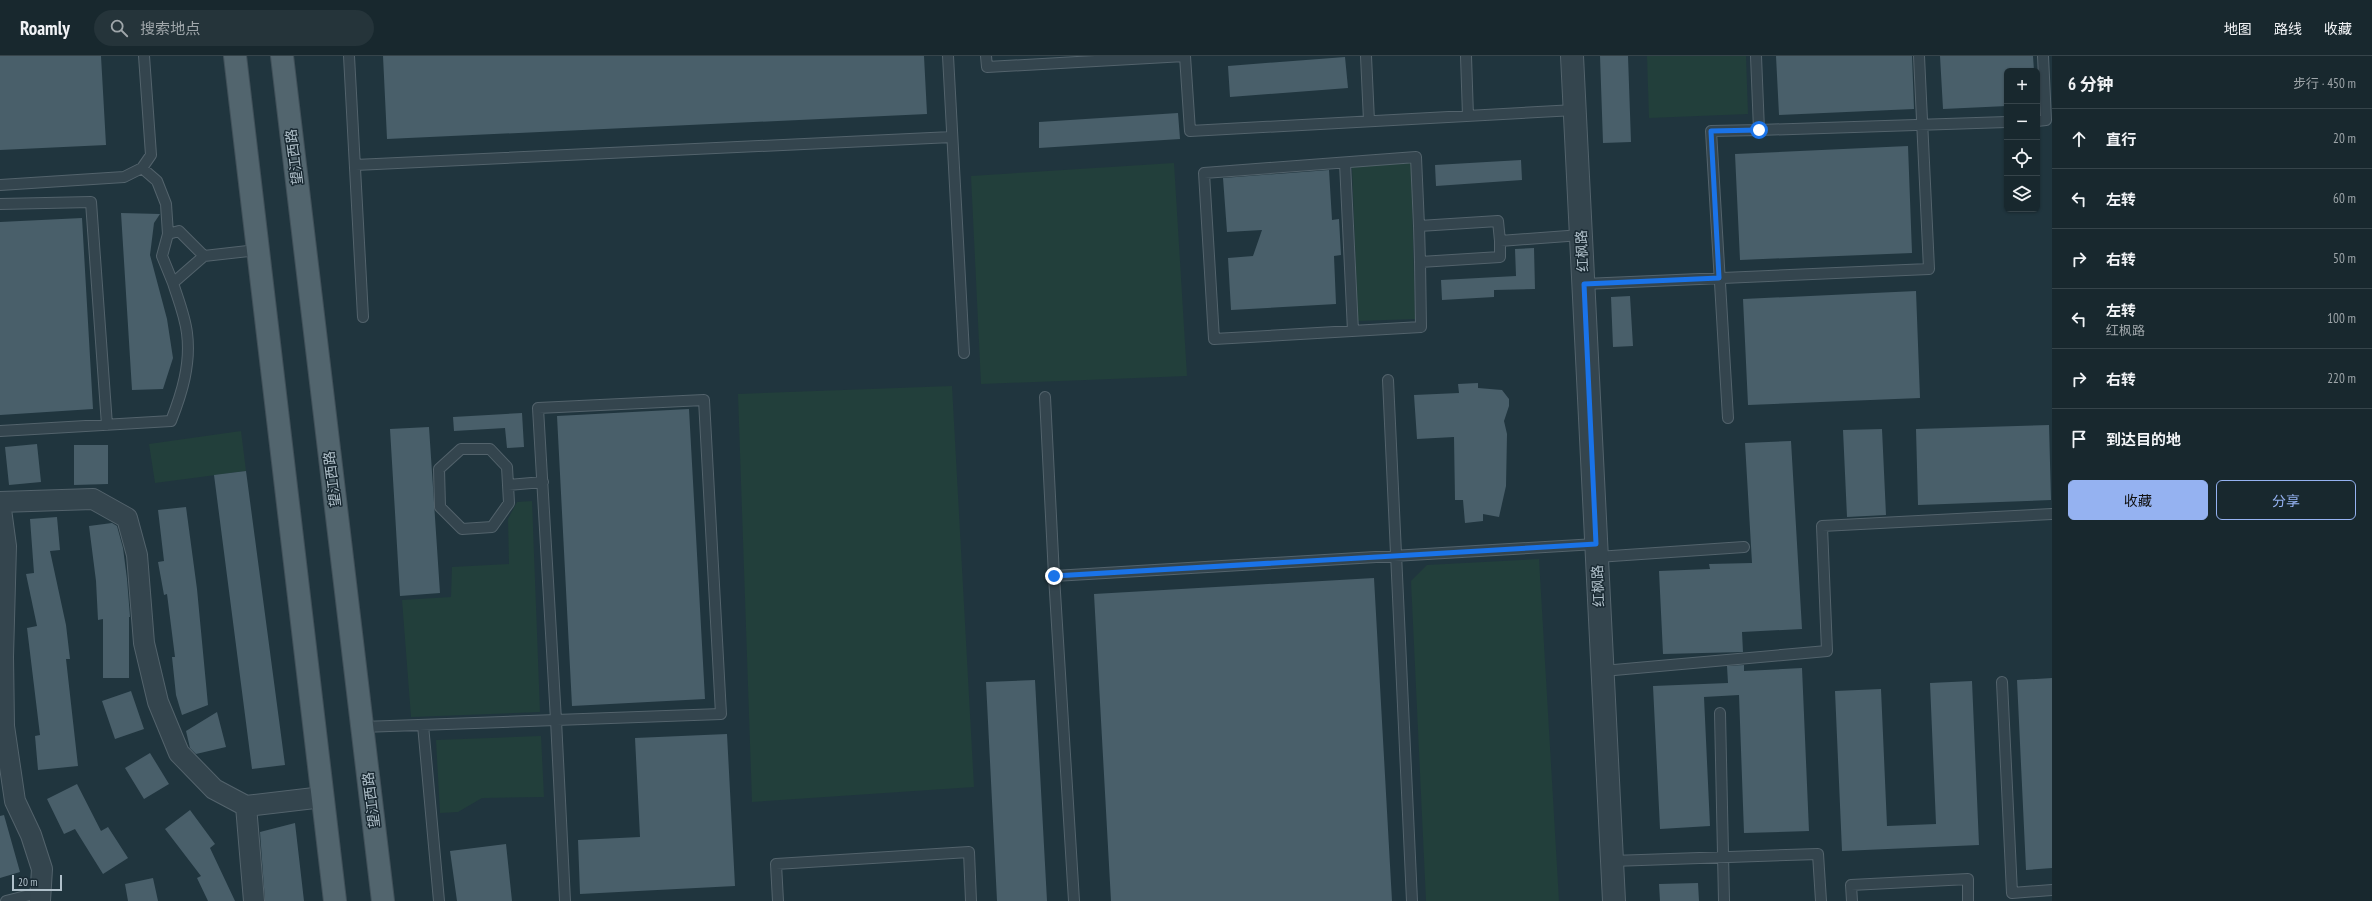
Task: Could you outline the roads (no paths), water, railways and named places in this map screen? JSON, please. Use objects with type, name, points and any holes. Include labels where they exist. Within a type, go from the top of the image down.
[{"type":"main road","points":[[235,56],[335,901]]},
{"type":"main road","name":"望江西路","points":[[282,56],[383,901]]},
{"type":"street","name":"红枫路","points":[[1572,56],[1614,901]]},
{"type":"street","points":[[40,896],[42,868],[31,835],[15,801],[4,726],[3,657],[6,546],[0,502],[93,498],[127,518],[137,555],[144,643],[158,702],[179,753],[214,789],[246,806],[322,797]]},
{"type":"street","points":[[246,806],[254,901]]},
{"type":"lane","points":[[0,185],[124,177],[142,168],[151,155],[144,56]]},
{"type":"lane","points":[[349,56],[363,317]]},
{"type":"lane","points":[[948,56],[964,353]]},
{"type":"lane","points":[[986,56],[987,67],[1186,56],[1190,132],[1575,110]]},
{"type":"lane","points":[[1366,56],[1369,121]]},
{"type":"lane","points":[[1466,56],[1468,116]]},
{"type":"lane","points":[[1756,56],[1759,130]]},
{"type":"lane","points":[[1584,284],[1929,268],[1919,56]]},
{"type":"lane","points":[[2040,121],[2046,120],[2043,56]]},
{"type":"lane","points":[[1728,418],[1711,131],[2004,122]]},
{"type":"lane","points":[[355,165],[952,137]]},
{"type":"lane","points":[[1416,157],[1421,327],[1214,339],[1204,173],[1345,163],[1416,157]]},
{"type":"lane","points":[[1345,163],[1353,331]]},
{"type":"lane","points":[[0,431],[171,421],[183,389],[188,354],[187,333],[173,283],[162,256],[168,234],[166,204],[157,181],[142,168]]},
{"type":"lane","points":[[0,204],[91,202],[107,425]]},
{"type":"lane","points":[[1419,226],[1498,221],[1500,241],[1500,257],[1420,262]]},
{"type":"lane","points":[[168,234],[179,231],[204,256]]},
{"type":"lane","points":[[1500,241],[1581,235]]},
{"type":"lane","points":[[173,283],[204,256],[258,250]]},
{"type":"lane","points":[[1388,380],[1412,901]]},
{"type":"lane","points":[[1045,397],[1054,576],[1074,901]]},
{"type":"lane","points":[[362,727],[423,725],[556,720],[721,714],[704,400],[538,408],[543,482],[556,720],[565,901]]},
{"type":"lane","points":[[461,449],[490,449],[507,467],[508,485],[508,504],[492,527],[462,529],[440,507],[439,469],[461,449]]},
{"type":"lane","points":[[508,485],[543,482]]},
{"type":"lane","points":[[1603,671],[1827,651],[1822,526],[2052,514]]},
{"type":"lane","points":[[1054,576],[1397,556],[1744,547]]},
{"type":"lane","points":[[2002,682],[2012,897],[2052,890]]},
{"type":"lane","points":[[1720,713],[1724,901]]},
{"type":"lane","points":[[423,725],[439,901]]},
{"type":"lane","points":[[778,901],[776,864],[969,852],[971,901]]},
{"type":"lane","points":[[1612,861],[1818,854],[1821,901]]},
{"type":"lane","points":[[1852,901],[1851,885],[1968,879],[1968,901]]},
{"type":"lane","points":[[6,901],[40,896]]}]
